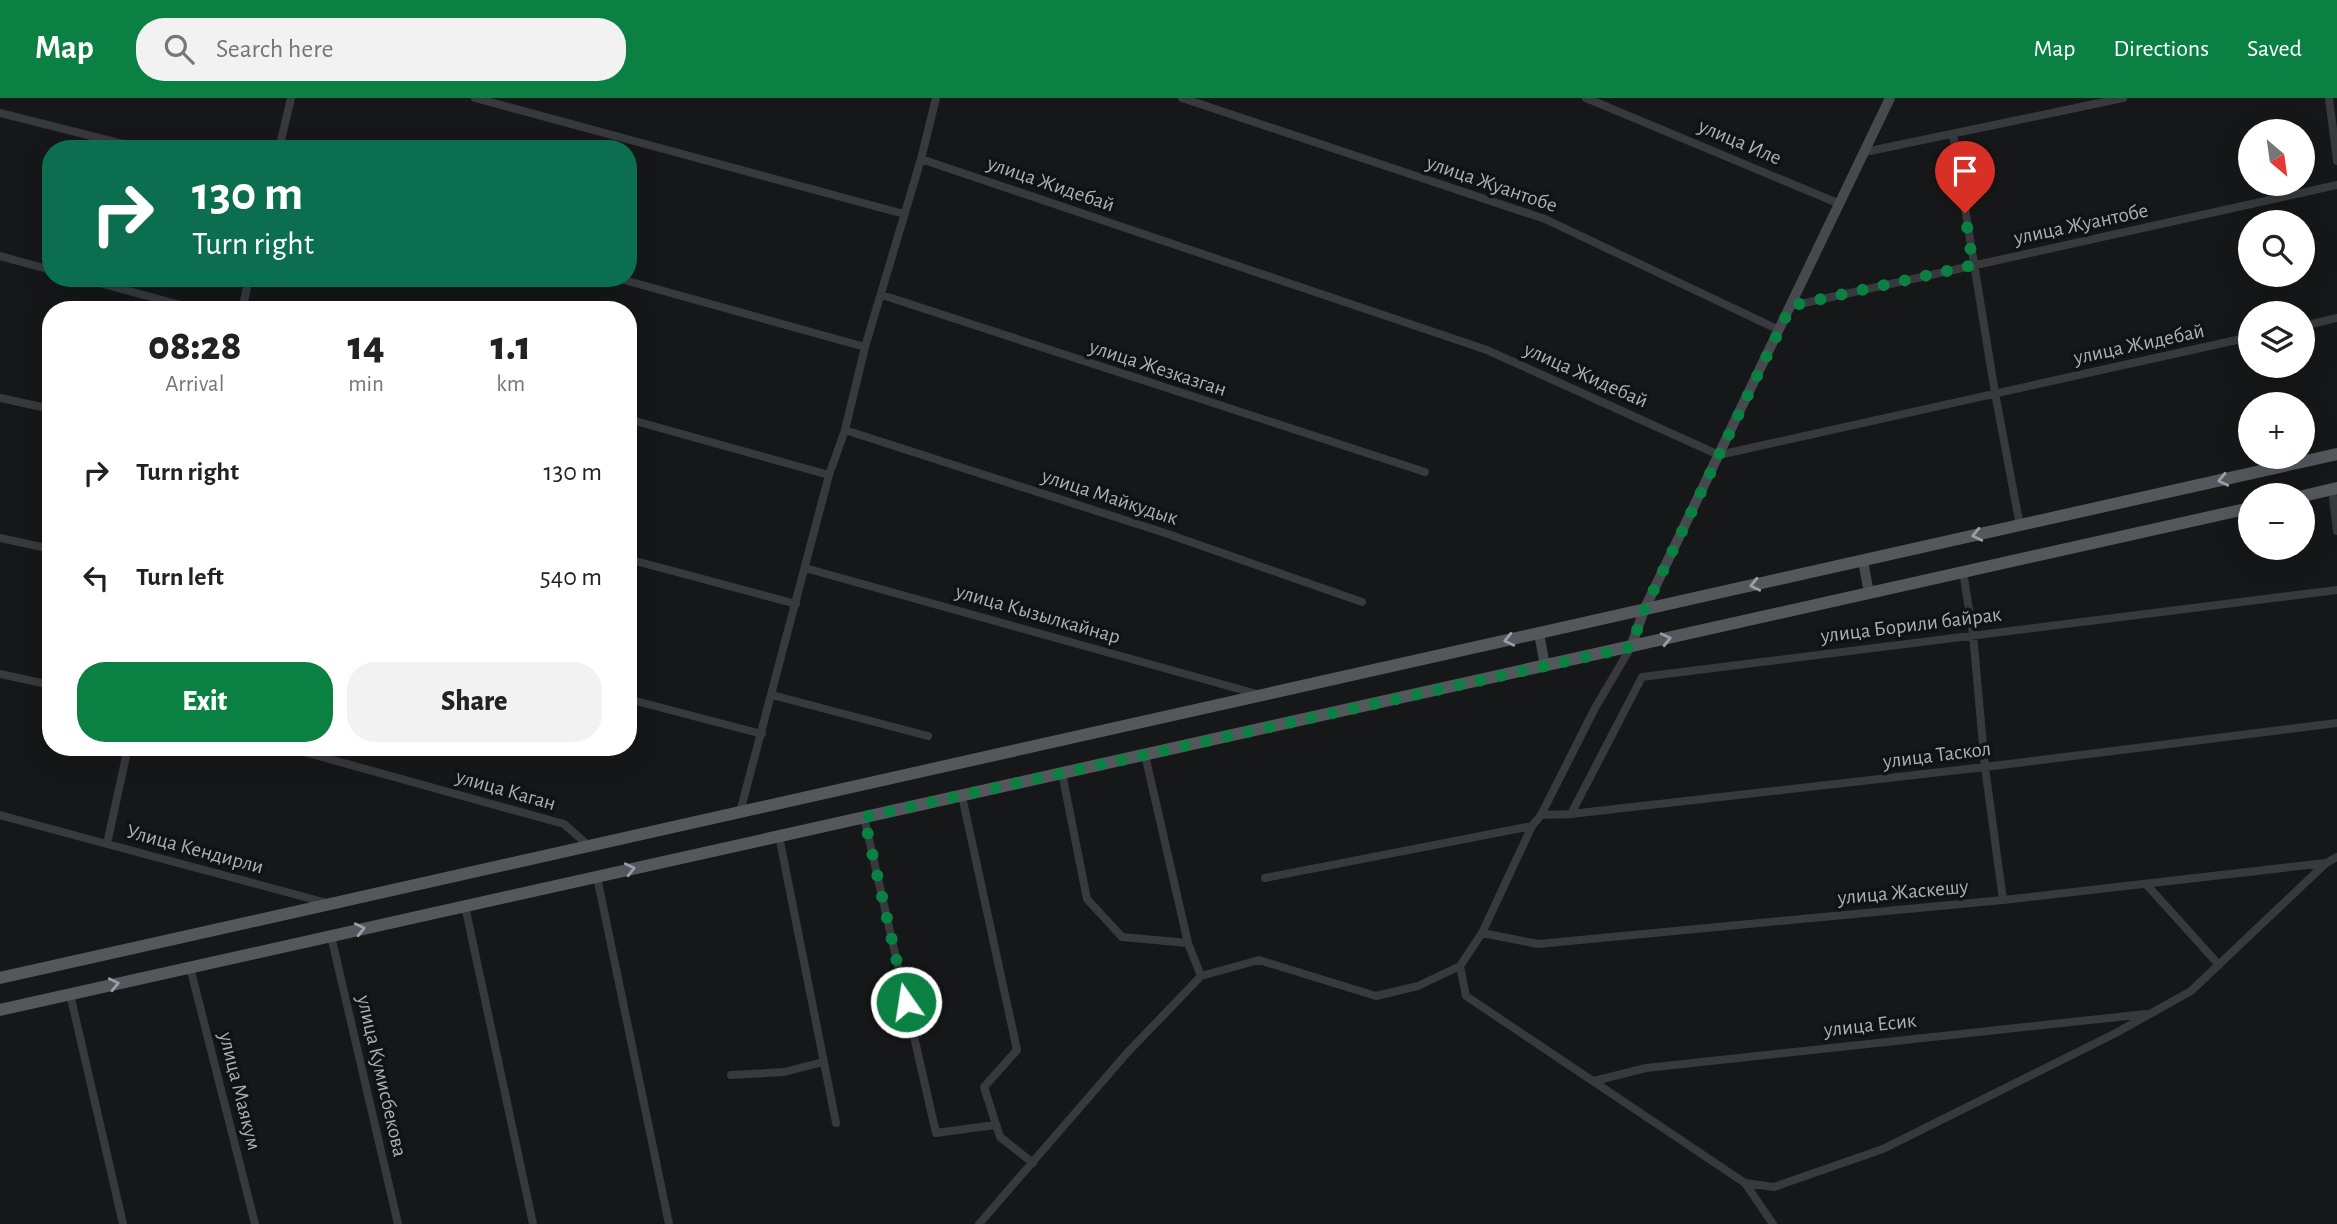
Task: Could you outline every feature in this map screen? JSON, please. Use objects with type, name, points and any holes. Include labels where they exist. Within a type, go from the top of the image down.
[{"type":"main road","points":[[0,978],[2337,454]]},
{"type":"main road","points":[[2315,493],[2335,489]]},
{"type":"main road","points":[[0,1010],[2238,511]]},
{"type":"street","points":[[281,140],[291,98]]},
{"type":"street","points":[[475,98],[630,140]]},
{"type":"street","points":[[740,813],[829,475],[845,430],[865,347],[921,159],[936,98]]},
{"type":"street","name":"улица Жуантобе","points":[[1182,98],[1545,219],[1779,330]]},
{"type":"street","name":"улица Иле","points":[[1586,98],[1840,204]]},
{"type":"street","points":[[979,1224],[1127,1053],[1201,976],[1259,960],[1376,996],[1418,986],[1460,966],[1482,933],[1532,826],[1541,815],[1595,709],[1631,647],[1644,610],[1890,98]]},
{"type":"street","points":[[1866,152],[2123,98]]},
{"type":"street","points":[[2329,98],[2337,161]]},
{"type":"street","points":[[0,113],[107,140]]},
{"type":"street","points":[[1953,134],[1994,393],[2020,526]]},
{"type":"street","points":[[637,142],[904,214]]},
{"type":"street","name":"улица Жидебай","points":[[921,159],[1487,350],[1719,455],[2238,340]]},
{"type":"street","name":"улица Жуантобе","points":[[1791,306],[2337,185]]},
{"type":"street","points":[[0,256],[42,268]]},
{"type":"street","points":[[637,284],[865,347]]},
{"type":"street","points":[[114,287],[166,301]]},
{"type":"street","name":"улица Жезказган","points":[[882,295],[1424,472]]},
{"type":"street","points":[[2315,323],[2337,318]]},
{"type":"street","points":[[0,398],[42,407]]},
{"type":"street","points":[[637,422],[829,475]]},
{"type":"street","name":"улица Майкудык","points":[[845,430],[1164,533],[1362,602]]},
{"type":"street","points":[[2335,489],[2337,531]]},
{"type":"street","points":[[0,537],[42,547]]},
{"type":"street","points":[[637,561],[796,604]]},
{"type":"street","points":[[1863,561],[1869,593]]},
{"type":"street","name":"улица Кызылкайнар","points":[[805,568],[1262,695]]},
{"type":"street","points":[[1963,572],[1973,634],[1985,767],[2003,900]]},
{"type":"street","name":"улица Борили байрак","points":[[1571,814],[1642,677],[2337,590]]},
{"type":"street","points":[[1539,634],[1545,666]]},
{"type":"street","points":[[0,674],[42,683]]},
{"type":"street","points":[[772,695],[928,736]]},
{"type":"street","points":[[637,701],[762,734]]},
{"type":"street","name":"улица Таскол","points":[[1541,815],[1571,814],[1985,767],[2337,723]]},
{"type":"street","points":[[1144,755],[1188,943],[1201,976]]},
{"type":"street","name":"Улица Кендирли","points":[[126,756],[107,844],[328,903]]},
{"type":"street","name":"улица Каган","points":[[318,756],[564,824],[589,846]]},
{"type":"street","points":[[1062,773],[1087,899],[1122,937],[1188,943]]},
{"type":"street","points":[[962,796],[1017,1050],[984,1087],[1000,1137],[1032,1163]]},
{"type":"street","points":[[0,814],[107,844]]},
{"type":"street","points":[[864,817],[936,1133],[995,1125]]},
{"type":"street","points":[[1265,878],[1532,826]]},
{"type":"street","points":[[779,836],[836,1123]]},
{"type":"street","points":[[1745,1183],[1774,1187],[1883,1149],[2191,991],[2326,863],[2337,857]]},
{"type":"street","name":"улица Жаскешу","points":[[1482,933],[1538,944],[2003,900],[2326,863]]},
{"type":"street","points":[[597,877],[669,1224]]},
{"type":"street","points":[[2146,884],[2219,965]]},
{"type":"street","points":[[465,906],[533,1224]]},
{"type":"street","name":"улица Кумисбекова","points":[[331,936],[398,1224]]},
{"type":"street","points":[[1460,966],[1466,996],[1745,1183],[1773,1224]]},
{"type":"street","name":"улица Маякум","points":[[190,967],[255,1224]]},
{"type":"street","points":[[70,994],[123,1224]]},
{"type":"street","name":"улица Есик","points":[[1594,1081],[1646,1068],[2151,1013]]},
{"type":"street","points":[[731,1075],[784,1072],[823,1062]]},
{"type":"route","points":[[906,1002],[864,817],[1631,647],[1644,610],[1791,306],[1973,265],[1965,213]]}]
